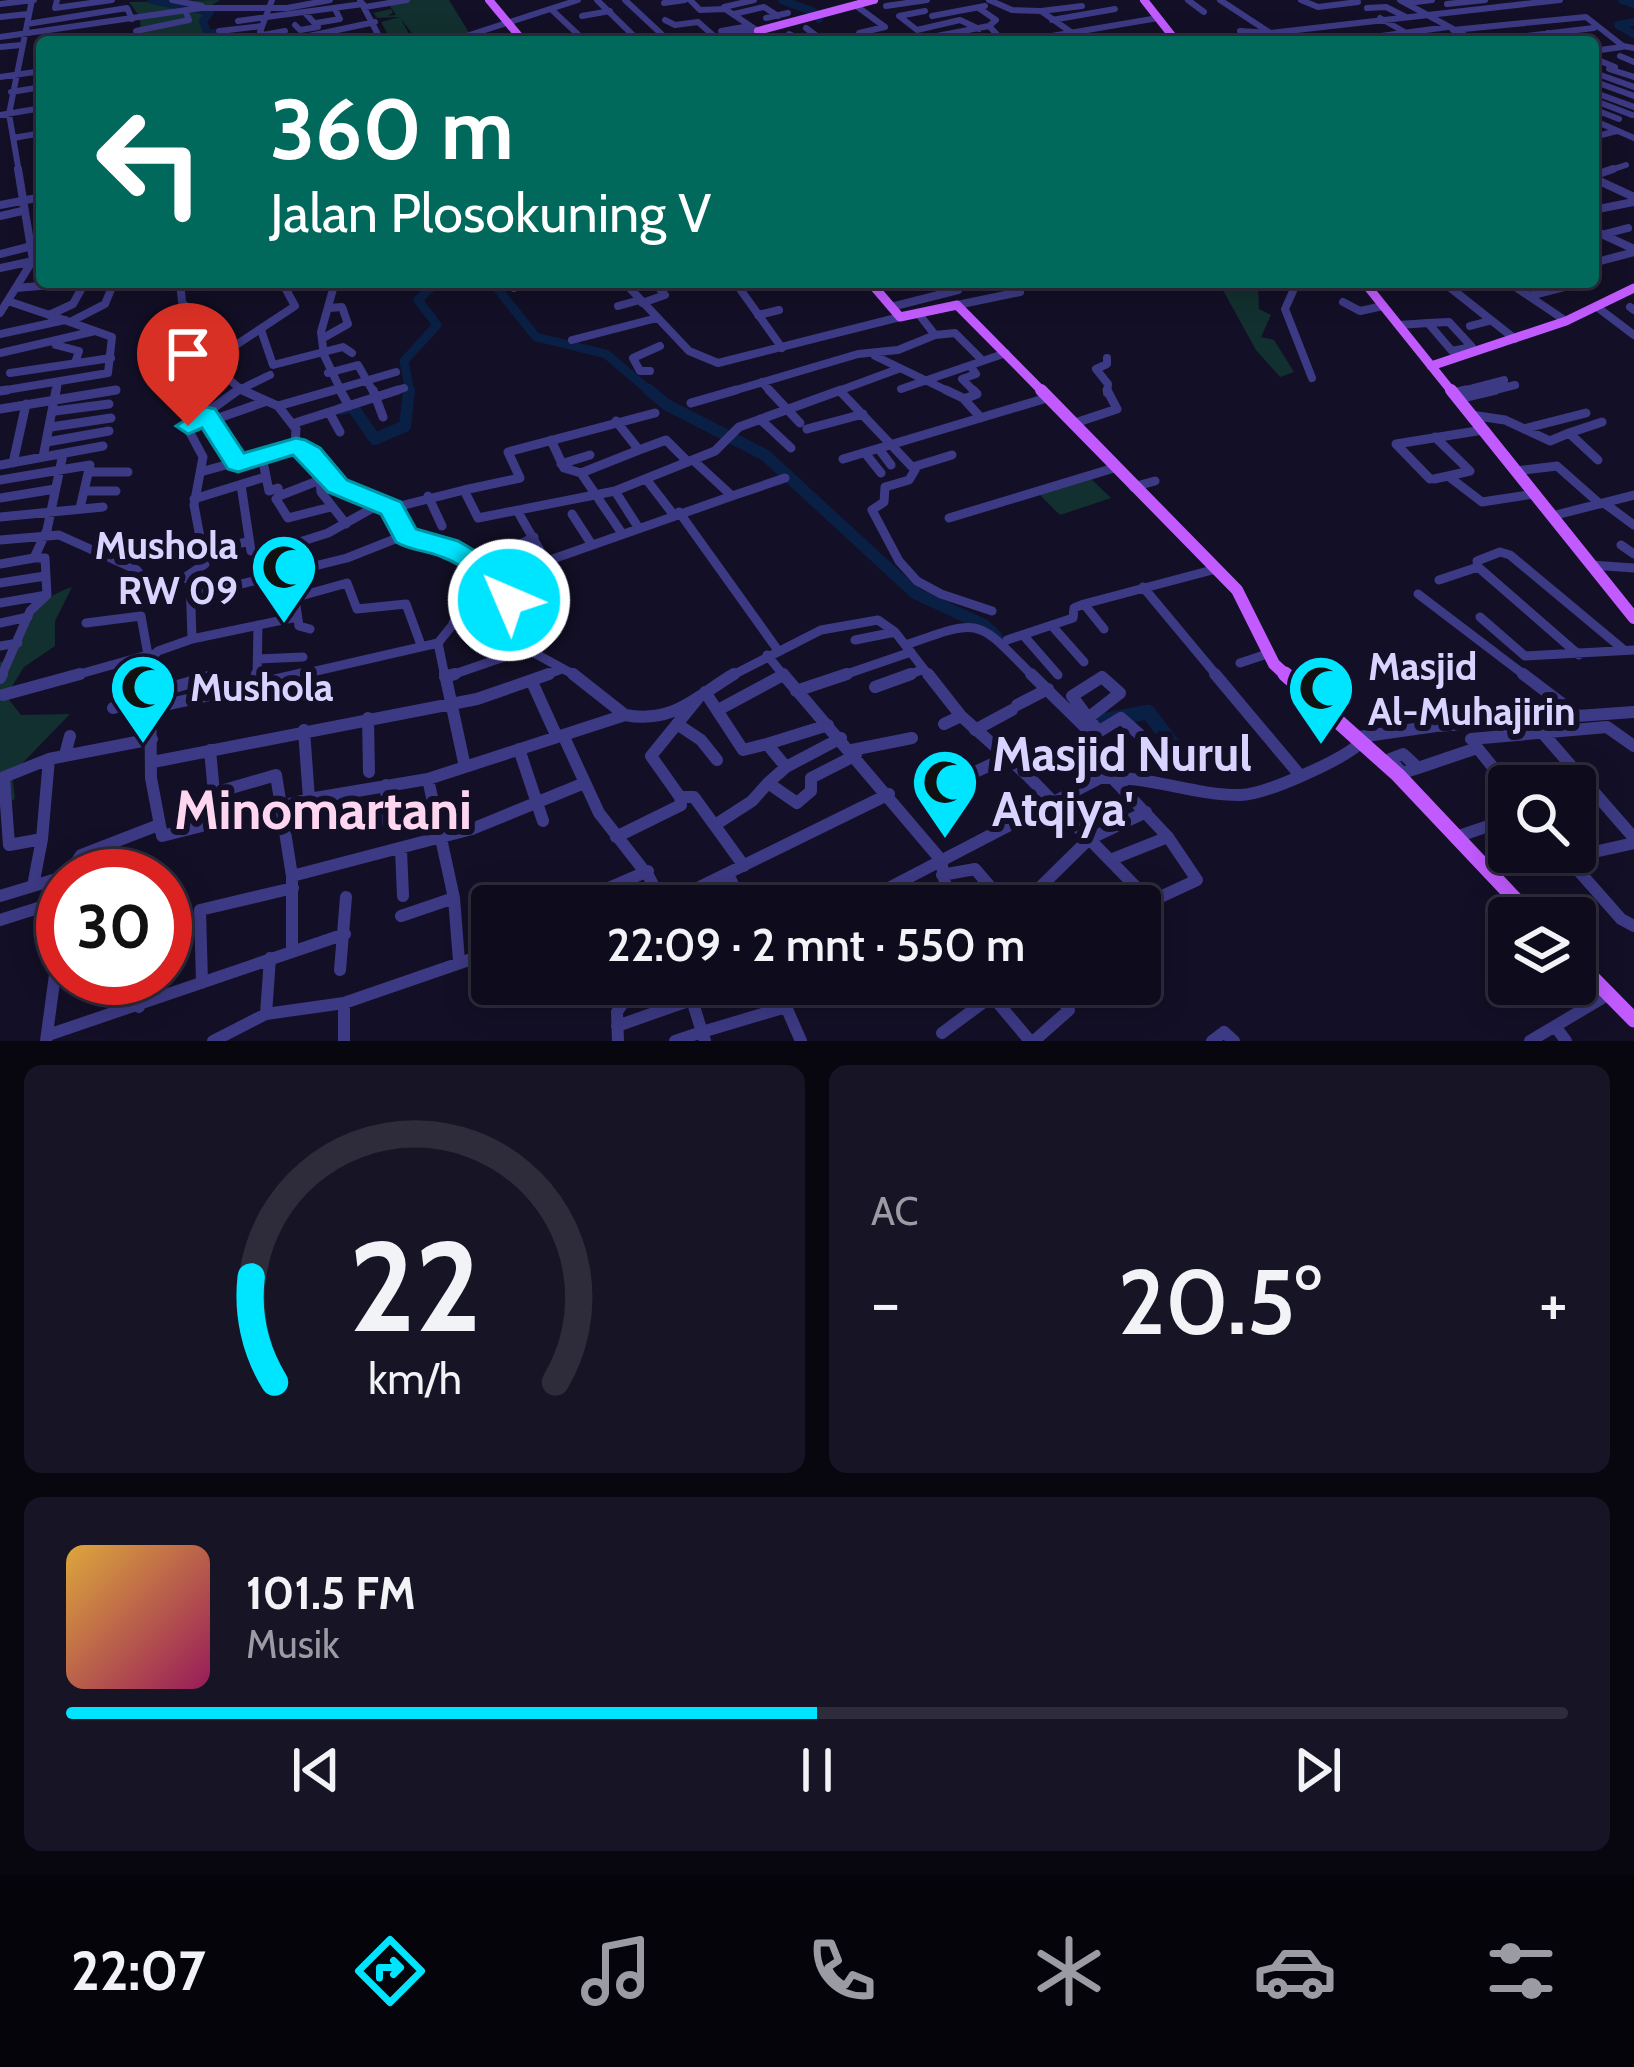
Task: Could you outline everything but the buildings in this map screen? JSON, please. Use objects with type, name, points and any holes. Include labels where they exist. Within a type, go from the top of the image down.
[{"type":"main road","points":[[493,0],[519,36]]},
{"type":"main road","points":[[754,28],[790,29],[823,11],[854,9],[874,0]]},
{"type":"main road","points":[[1144,1],[1172,36]]},
{"type":"main road","points":[[754,28],[765,36]]},
{"type":"main road","points":[[875,288],[896,312],[957,305],[1241,596],[1267,654],[1359,737],[1513,897]]},
{"type":"main road","points":[[1369,288],[1634,618]]},
{"type":"main road","points":[[1431,366],[1566,321],[1634,288]]},
{"type":"main road","points":[[1596,981],[1634,1020]]},
{"type":"street","points":[[0,4],[33,0],[8,114],[28,248],[36,259]]},
{"type":"street","points":[[57,0],[55,8],[112,0]]},
{"type":"street","points":[[172,0],[200,8]]},
{"type":"street","points":[[0,42],[214,3],[330,0]]},
{"type":"street","points":[[219,31],[406,0]]},
{"type":"street","points":[[466,36],[578,0]]},
{"type":"street","points":[[597,0],[634,36]]},
{"type":"street","points":[[664,3],[710,0]]},
{"type":"street","points":[[840,0],[885,27],[859,33],[864,36]]},
{"type":"street","points":[[927,0],[886,7],[909,24],[961,20],[979,29]]},
{"type":"street","points":[[874,20],[1006,0]]},
{"type":"street","points":[[1144,1],[1157,0]]},
{"type":"street","points":[[1188,0],[1204,12]]},
{"type":"street","points":[[1220,0],[1275,36]]},
{"type":"street","points":[[1301,0],[1317,7]]},
{"type":"street","points":[[1374,0],[1432,0]]},
{"type":"street","points":[[1266,36],[1329,23],[1424,14],[1485,0]]},
{"type":"street","points":[[1504,0],[1513,5]]},
{"type":"street","points":[[1445,6],[1457,10],[1560,0]]},
{"type":"street","points":[[912,1],[943,24]]},
{"type":"street","points":[[1307,9],[1356,1],[1412,36]]},
{"type":"street","points":[[27,24],[97,9],[95,2]]},
{"type":"street","points":[[728,11],[756,2]]},
{"type":"street","points":[[271,3],[262,35],[285,31]]},
{"type":"street","points":[[582,16],[628,3],[661,35],[657,36]]},
{"type":"street","points":[[692,3],[728,11],[764,8],[801,36]]},
{"type":"street","points":[[692,3],[665,20],[675,25],[698,22]]},
{"type":"street","points":[[920,26],[939,36],[989,26],[997,21],[980,9],[991,3],[1043,14],[1115,9]]},
{"type":"street","points":[[1404,3],[1465,36]]},
{"type":"street","points":[[1532,3],[1587,36]]},
{"type":"street","points":[[362,4],[380,36]]},
{"type":"street","points":[[1043,14],[1088,10],[1080,4]]},
{"type":"street","points":[[1043,14],[1049,6]]},
{"type":"street","points":[[1445,6],[1476,28]]},
{"type":"street","points":[[66,7],[70,15]]},
{"type":"street","points":[[1367,8],[1386,7],[1403,16]]},
{"type":"street","points":[[1493,7],[1525,23]]},
{"type":"street","points":[[70,15],[128,8],[132,19]]},
{"type":"street","points":[[316,23],[340,19],[335,9]]},
{"type":"street","points":[[551,9],[580,36]]},
{"type":"street","points":[[136,31],[189,20],[185,10]]},
{"type":"street","points":[[1333,10],[1354,20]]},
{"type":"street","points":[[1571,10],[1634,48]]},
{"type":"street","points":[[728,11],[754,28]]},
{"type":"street","points":[[766,18],[788,13]]},
{"type":"street","points":[[0,17],[28,14]]},
{"type":"street","points":[[306,14],[316,23]]},
{"type":"street","points":[[1043,14],[1076,36]]},
{"type":"street","points":[[1372,36],[1583,17]]},
{"type":"street","points":[[1052,36],[1159,19]]},
{"type":"street","points":[[1301,19],[1313,26]]},
{"type":"street","points":[[238,21],[264,22]]},
{"type":"street","points":[[309,36],[375,22]]},
{"type":"street","points":[[613,34],[649,22]]},
{"type":"street","points":[[698,22],[713,36]]},
{"type":"street","points":[[692,30],[698,22]]},
{"type":"street","points":[[295,26],[300,31],[316,28],[316,23]]},
{"type":"street","points":[[1329,23],[1341,30]]},
{"type":"street","points":[[989,26],[998,36]]},
{"type":"street","points":[[723,36],[754,28]]},
{"type":"street","points":[[721,31],[754,28]]},
{"type":"street","points":[[806,28],[817,36]]},
{"type":"street","points":[[1524,36],[1594,28]]},
{"type":"street","points":[[1292,29],[1315,36]]},
{"type":"street","points":[[53,31],[53,36]]},
{"type":"street","points":[[1240,31],[1272,34]]},
{"type":"street","points":[[1548,33],[1554,36]]},
{"type":"street","points":[[1599,55],[1622,47]]},
{"type":"street","points":[[1620,56],[1634,62]]},
{"type":"street","points":[[1599,60],[1634,77]]},
{"type":"street","points":[[1599,74],[1612,68]]},
{"type":"street","points":[[0,77],[36,71]]},
{"type":"street","points":[[1599,77],[1634,87]]},
{"type":"street","points":[[1599,78],[1634,96]]},
{"type":"street","points":[[10,92],[36,88]]},
{"type":"street","points":[[1599,98],[1634,112]]},
{"type":"street","points":[[1599,111],[1619,119]]},
{"type":"street","points":[[1604,124],[1634,112]]},
{"type":"street","points":[[1599,122],[1632,136]]},
{"type":"street","points":[[1599,135],[1618,130]]},
{"type":"street","points":[[13,138],[36,134]]},
{"type":"street","points":[[1599,174],[1628,162]]},
{"type":"street","points":[[0,169],[15,166]]},
{"type":"street","points":[[1599,180],[1634,199]]},
{"type":"street","points":[[1599,199],[1634,215]]},
{"type":"street","points":[[1599,209],[1634,199]]},
{"type":"street","points":[[0,215],[36,200]]},
{"type":"street","points":[[0,205],[21,206]]},
{"type":"street","points":[[25,231],[36,228]]},
{"type":"street","points":[[1605,234],[1628,228]]},
{"type":"street","points":[[1599,232],[1634,250]]},
{"type":"street","points":[[0,254],[28,248]]},
{"type":"street","points":[[1599,260],[1634,250]]},
{"type":"street","points":[[0,268],[36,260]]},
{"type":"street","points":[[0,313],[36,261]]},
{"type":"street","points":[[16,288],[36,287]]},
{"type":"street","points":[[49,315],[73,304],[83,288]]},
{"type":"street","points":[[0,334],[67,321],[105,304],[111,288]]},
{"type":"street","points":[[181,288],[182,302],[224,353],[223,367],[234,387],[272,403],[292,424],[298,436],[296,446]]},
{"type":"street","points":[[224,353],[295,306],[285,288]]},
{"type":"street","points":[[335,288],[322,320],[324,352],[328,373],[349,406]]},
{"type":"street","points":[[629,288],[656,318],[669,343],[718,363],[756,361],[782,348],[958,290]]},
{"type":"street","points":[[617,306],[665,295],[659,288]]},
{"type":"street","points":[[739,288],[782,348]]},
{"type":"street","points":[[957,305],[1020,292],[1020,288]]},
{"type":"street","points":[[1298,288],[1287,298],[1286,309],[1312,378]]},
{"type":"street","points":[[1450,288],[1515,339]]},
{"type":"street","points":[[1517,288],[1566,321]]},
{"type":"street","points":[[1528,296],[1560,288]]},
{"type":"street","points":[[2,391],[101,375],[109,371],[113,339],[8,301]]},
{"type":"street","points":[[1343,302],[1360,311],[1383,306]]},
{"type":"street","points":[[325,337],[348,324],[342,307],[329,308]]},
{"type":"street","points":[[1597,307],[1634,335]]},
{"type":"street","points":[[758,315],[779,310]]},
{"type":"street","points":[[918,313],[935,335]]},
{"type":"street","points":[[572,340],[656,318]]},
{"type":"street","points":[[1470,326],[1489,321]]},
{"type":"street","points":[[1399,325],[1428,323],[1449,322],[1472,347],[1452,351],[1428,323]]},
{"type":"street","points":[[1622,326],[1634,325]]},
{"type":"street","points":[[261,330],[273,365],[348,347],[352,353]]},
{"type":"street","points":[[0,352],[95,331]]},
{"type":"street","points":[[691,403],[858,354],[875,356],[920,345],[935,335],[955,333],[982,359]]},
{"type":"street","points":[[55,343],[78,350],[75,363]]},
{"type":"street","points":[[650,371],[640,371],[632,358],[669,343]]},
{"type":"street","points":[[36,369],[42,345]]},
{"type":"street","points":[[2,391],[17,350]]},
{"type":"street","points":[[901,389],[1006,353]]},
{"type":"street","points":[[875,356],[964,399],[981,418]]},
{"type":"street","points":[[10,373],[111,358]]},
{"type":"street","points":[[1076,423],[1118,409],[1096,369],[1107,364],[1106,358]]},
{"type":"street","points":[[756,361],[764,381],[804,426],[863,414]]},
{"type":"street","points":[[328,373],[358,365],[369,379],[382,417]]},
{"type":"street","points":[[964,399],[976,394],[962,379],[976,374],[971,367]]},
{"type":"street","points":[[464,490],[478,518],[615,491],[691,461],[734,430],[898,369]]},
{"type":"street","points":[[0,540],[58,536],[137,570],[146,583],[188,576],[204,566],[194,499],[204,471],[203,448],[188,428],[209,417],[396,372]]},
{"type":"street","points":[[209,417],[234,387],[270,375]]},
{"type":"street","points":[[1456,396],[1504,380]]},
{"type":"street","points":[[44,457],[58,382]]},
{"type":"street","points":[[1456,396],[1515,386]]},
{"type":"street","points":[[292,424],[404,388]]},
{"type":"street","points":[[56,405],[116,390]]},
{"type":"street","points":[[840,391],[913,467],[911,479],[885,487],[884,502],[872,510],[888,531],[897,559],[941,595],[992,611]]},
{"type":"street","points":[[843,459],[1047,398]]},
{"type":"street","points":[[1,411],[26,404],[109,404]]},
{"type":"street","points":[[13,463],[26,404]]},
{"type":"street","points":[[329,412],[340,432]]},
{"type":"street","points":[[296,446],[338,486],[392,508],[520,478],[507,453],[655,413]]},
{"type":"street","points":[[1527,428],[1586,413]]},
{"type":"street","points":[[1471,415],[1527,428],[1552,441],[1602,422]]},
{"type":"street","points":[[209,417],[238,464]]},
{"type":"street","points":[[51,428],[111,418]]},
{"type":"street","points":[[760,419],[791,448]]},
{"type":"street","points":[[616,421],[637,447]]},
{"type":"street","points":[[1435,437],[1470,471],[1432,479],[1395,445],[1435,437],[1483,430]]},
{"type":"street","points":[[47,442],[109,431]]},
{"type":"street","points":[[657,431],[732,496]]},
{"type":"street","points":[[1569,434],[1598,460]]},
{"type":"street","points":[[550,440],[561,464],[580,472],[621,532]]},
{"type":"street","points":[[580,472],[637,447],[667,440]]},
{"type":"street","points":[[0,465],[103,446]]},
{"type":"street","points":[[204,471],[296,446]]},
{"type":"street","points":[[618,446],[637,447]]},
{"type":"street","points":[[879,449],[891,464]]},
{"type":"street","points":[[865,453],[881,473]]},
{"type":"street","points":[[37,558],[63,454]]},
{"type":"street","points":[[561,464],[590,455]]},
{"type":"street","points":[[913,467],[952,455]]},
{"type":"street","points":[[262,457],[269,491],[278,488],[280,508],[293,519],[331,507]]},
{"type":"street","points":[[0,480],[90,465],[80,508]]},
{"type":"street","points":[[322,466],[320,480],[331,507],[346,524]]},
{"type":"street","points":[[1516,471],[1554,466],[1634,525]]},
{"type":"street","points":[[949,518],[1114,468]]},
{"type":"street","points":[[89,472],[128,472]]},
{"type":"street","points":[[1448,476],[1482,502],[1534,494]]},
{"type":"street","points":[[465,767],[438,643],[475,597],[497,581],[621,532],[785,478]]},
{"type":"street","points":[[646,479],[676,513],[796,691],[889,794],[941,867],[945,885]]},
{"type":"street","points":[[279,496],[320,480]]},
{"type":"street","points":[[194,499],[266,481]]},
{"type":"street","points":[[1133,487],[1155,481]]},
{"type":"street","points":[[203,554],[250,546],[241,485]]},
{"type":"street","points":[[0,498],[55,489]]},
{"type":"street","points":[[86,491],[116,491]]},
{"type":"street","points":[[615,491],[638,526]]},
{"type":"street","points":[[1552,516],[1634,495]]},
{"type":"street","points":[[428,496],[442,526]]},
{"type":"street","points":[[310,629],[301,628],[297,616],[289,544],[346,524],[378,505]]},
{"type":"street","points":[[0,517],[51,508],[103,507]]},
{"type":"street","points":[[392,508],[406,535],[418,543],[448,548],[497,581],[532,632],[526,649]]},
{"type":"street","points":[[518,512],[546,561]]},
{"type":"street","points":[[572,514],[592,545]]},
{"type":"street","points":[[192,596],[293,572],[406,535]]},
{"type":"street","points":[[37,558],[58,536]]},
{"type":"street","points":[[479,566],[534,537]]},
{"type":"street","points":[[1622,544],[1634,554]]},
{"type":"street","points":[[1474,569],[1477,561],[1500,552],[1510,555],[1629,650]]},
{"type":"street","points":[[0,564],[45,558],[47,595],[28,617],[0,678]]},
{"type":"street","points":[[275,563],[278,576]]},
{"type":"street","points":[[1592,565],[1634,568]]},
{"type":"street","points":[[1007,640],[1073,618],[1074,608],[1084,604],[1216,568]]},
{"type":"street","points":[[1439,580],[1474,569]]},
{"type":"street","points":[[1474,569],[1482,581]]},
{"type":"street","points":[[1474,569],[1579,655]]},
{"type":"street","points":[[0,583],[45,576]]},
{"type":"street","points":[[188,576],[191,639]]},
{"type":"street","points":[[297,597],[347,583],[357,609],[406,604],[421,645]]},
{"type":"street","points":[[1142,587],[1298,773]]},
{"type":"street","points":[[1418,594],[1577,715]]},
{"type":"street","points":[[0,603],[47,595]]},
{"type":"street","points":[[450,624],[509,600]]},
{"type":"street","points":[[1084,604],[1104,629]]},
{"type":"street","points":[[86,623],[141,616],[150,654],[156,826],[162,836],[281,805],[428,778],[625,715],[676,722],[700,739],[716,760]]},
{"type":"street","points":[[3,695],[191,639],[297,616]]},
{"type":"street","points":[[0,623],[28,617]]},
{"type":"street","points":[[1480,617],[1519,657],[1629,650]]},
{"type":"street","points":[[616,837],[681,805],[651,756],[703,693],[772,652],[854,622],[878,620],[895,632],[961,716],[1137,888],[1156,899],[1197,880],[1168,837],[1084,748],[1096,733],[1123,718],[1138,734]]},
{"type":"street","points":[[796,691],[908,649],[952,627],[976,624],[1096,733]]},
{"type":"street","points":[[257,688],[259,625]]},
{"type":"street","points":[[1048,628],[1084,662]]},
{"type":"street","points":[[855,640],[895,632]]},
{"type":"street","points":[[1024,636],[1058,675]]},
{"type":"street","points":[[0,646],[18,643]]},
{"type":"street","points":[[151,699],[217,696],[438,643]]},
{"type":"street","points":[[445,677],[526,649],[576,674],[625,715]]},
{"type":"street","points":[[1240,663],[1267,654]]},
{"type":"street","points":[[258,659],[304,656]]},
{"type":"street","points":[[875,688],[924,668]]},
{"type":"street","points":[[153,762],[449,703],[562,670]]},
{"type":"street","points":[[718,710],[784,675]]},
{"type":"street","points":[[113,708],[208,677],[217,696]]},
{"type":"street","points":[[532,682],[581,784],[654,885]]},
{"type":"street","points":[[975,730],[1048,689]]},
{"type":"street","points":[[703,693],[743,750],[828,725]]},
{"type":"street","points":[[901,885],[941,867],[1052,800],[1111,775],[1245,795],[1344,757],[1358,745],[1359,737],[1462,724],[1634,712]]},
{"type":"street","points":[[944,724],[961,716]]},
{"type":"street","points":[[368,718],[369,772]]},
{"type":"street","points":[[1088,718],[1096,733]]},
{"type":"street","points":[[1462,724],[1491,765]]},
{"type":"street","points":[[1418,768],[1474,743],[1540,730],[1607,727],[1634,746]]},
{"type":"street","points":[[304,730],[309,799]]},
{"type":"street","points":[[1540,730],[1634,841],[1596,849]]},
{"type":"street","points":[[65,755],[70,736]]},
{"type":"street","points":[[715,825],[752,801],[786,767],[841,738]]},
{"type":"street","points":[[768,783],[796,802],[811,790],[811,778],[854,753],[880,739],[912,738]]},
{"type":"street","points":[[42,839],[9,845],[2,777],[49,759],[152,739]]},
{"type":"street","points":[[767,744],[786,767]]},
{"type":"street","points":[[519,749],[544,821]]},
{"type":"street","points":[[210,751],[214,793],[275,773],[292,882],[292,951]]},
{"type":"street","points":[[958,780],[1007,757]]},
{"type":"street","points":[[33,886],[49,759]]},
{"type":"street","points":[[428,778],[454,898],[459,962]]},
{"type":"street","points":[[202,983],[200,910],[442,838],[581,784]]},
{"type":"street","points":[[386,785],[388,823]]},
{"type":"street","points":[[706,885],[889,794]]},
{"type":"street","points":[[680,797],[694,796],[744,866]]},
{"type":"street","points":[[1043,885],[1090,839],[1146,812]]},
{"type":"street","points":[[98,849],[156,826]]},
{"type":"street","points":[[1456,837],[1488,827]]},
{"type":"street","points":[[1110,860],[1168,837]]},
{"type":"street","points":[[401,850],[403,896]]},
{"type":"street","points":[[941,867],[974,869],[988,885]]},
{"type":"street","points":[[616,885],[648,871]]},
{"type":"street","points":[[1581,873],[1621,919],[1634,926]]},
{"type":"street","points":[[728,874],[733,885]]},
{"type":"street","points":[[0,896],[36,885]]},
{"type":"street","points":[[340,970],[346,896]]},
{"type":"street","points":[[401,916],[454,898]]},
{"type":"street","points":[[0,920],[36,909]]},
{"type":"street","points":[[51,1005],[47,1038],[345,934]]},
{"type":"street","points":[[266,1014],[271,958]]},
{"type":"street","points":[[213,1041],[266,1014],[344,1003],[471,958]]},
{"type":"street","points":[[1530,1041],[1584,1015],[1609,994]]},
{"type":"street","points":[[344,1003],[344,1041]]},
{"type":"street","points":[[617,1034],[667,1005]]},
{"type":"street","points":[[693,1005],[704,1036]]},
{"type":"street","points":[[942,1033],[981,1005]]},
{"type":"street","points":[[999,1005],[1032,1041],[1069,1010],[1065,1005]]},
{"type":"street","points":[[676,1041],[786,1007],[801,1041]]},
{"type":"street","points":[[1555,1026],[1566,1041]]},
{"type":"street","points":[[1212,1041],[1224,1032],[1234,1041]]},
{"type":"green space","points":[[220,0],[206,9],[205,33],[222,36],[141,36],[140,17],[129,2]]},
{"type":"green space","points":[[386,0],[449,0],[470,34],[414,36],[401,19],[409,34],[385,36],[381,22],[400,17],[373,18],[377,17],[373,13],[391,9],[388,16],[396,15]]},
{"type":"green space","points":[[1222,288],[1258,288],[1259,309],[1271,315],[1261,337],[1274,340],[1294,372],[1280,377],[1256,350]]},
{"type":"green space","points":[[1087,475],[1111,498],[1060,515],[1037,492]]},
{"type":"green space","points":[[72,587],[55,621],[55,646],[24,667],[6,696],[21,715],[70,714],[12,774],[15,799],[0,807],[0,662],[6,661],[38,606]]},
{"type":"waterway","points":[[152,0],[210,12],[203,21],[207,32],[228,36]]},
{"type":"waterway","points":[[782,0],[814,12],[819,19]]},
{"type":"waterway","points":[[1622,0],[1634,4]]},
{"type":"waterway","points":[[1634,22],[1618,25],[1634,34]]},
{"type":"waterway","points":[[410,393],[404,361],[437,325],[418,300],[431,288]]},
{"type":"waterway","points":[[497,288],[536,337],[606,354],[652,393]]},
{"type":"waterway","points":[[341,409],[352,406],[375,439],[405,426],[409,390]]},
{"type":"waterway","points":[[649,390],[667,405],[765,455],[915,593],[984,625],[997,637]]},
{"type":"waterway","points":[[1101,721],[1148,712],[1186,762]]},
{"type":"place","name":"Mushola RW 09","points":[[284,626]]},
{"type":"place","name":"Mushola","points":[[143,746]]},
{"type":"place","name":"Masjid Al-Muhajirin","points":[[1321,747]]},
{"type":"place","name":"Masjid Nurul Atqiya'","points":[[945,841]]},
{"type":"district","name":"Minomartani","points":[[323,810]]},
{"type":"route","points":[[188,426],[206,414],[238,464],[296,446],[311,454],[338,486],[392,508],[406,535],[418,543],[448,548],[496,578],[509,600]]}]
